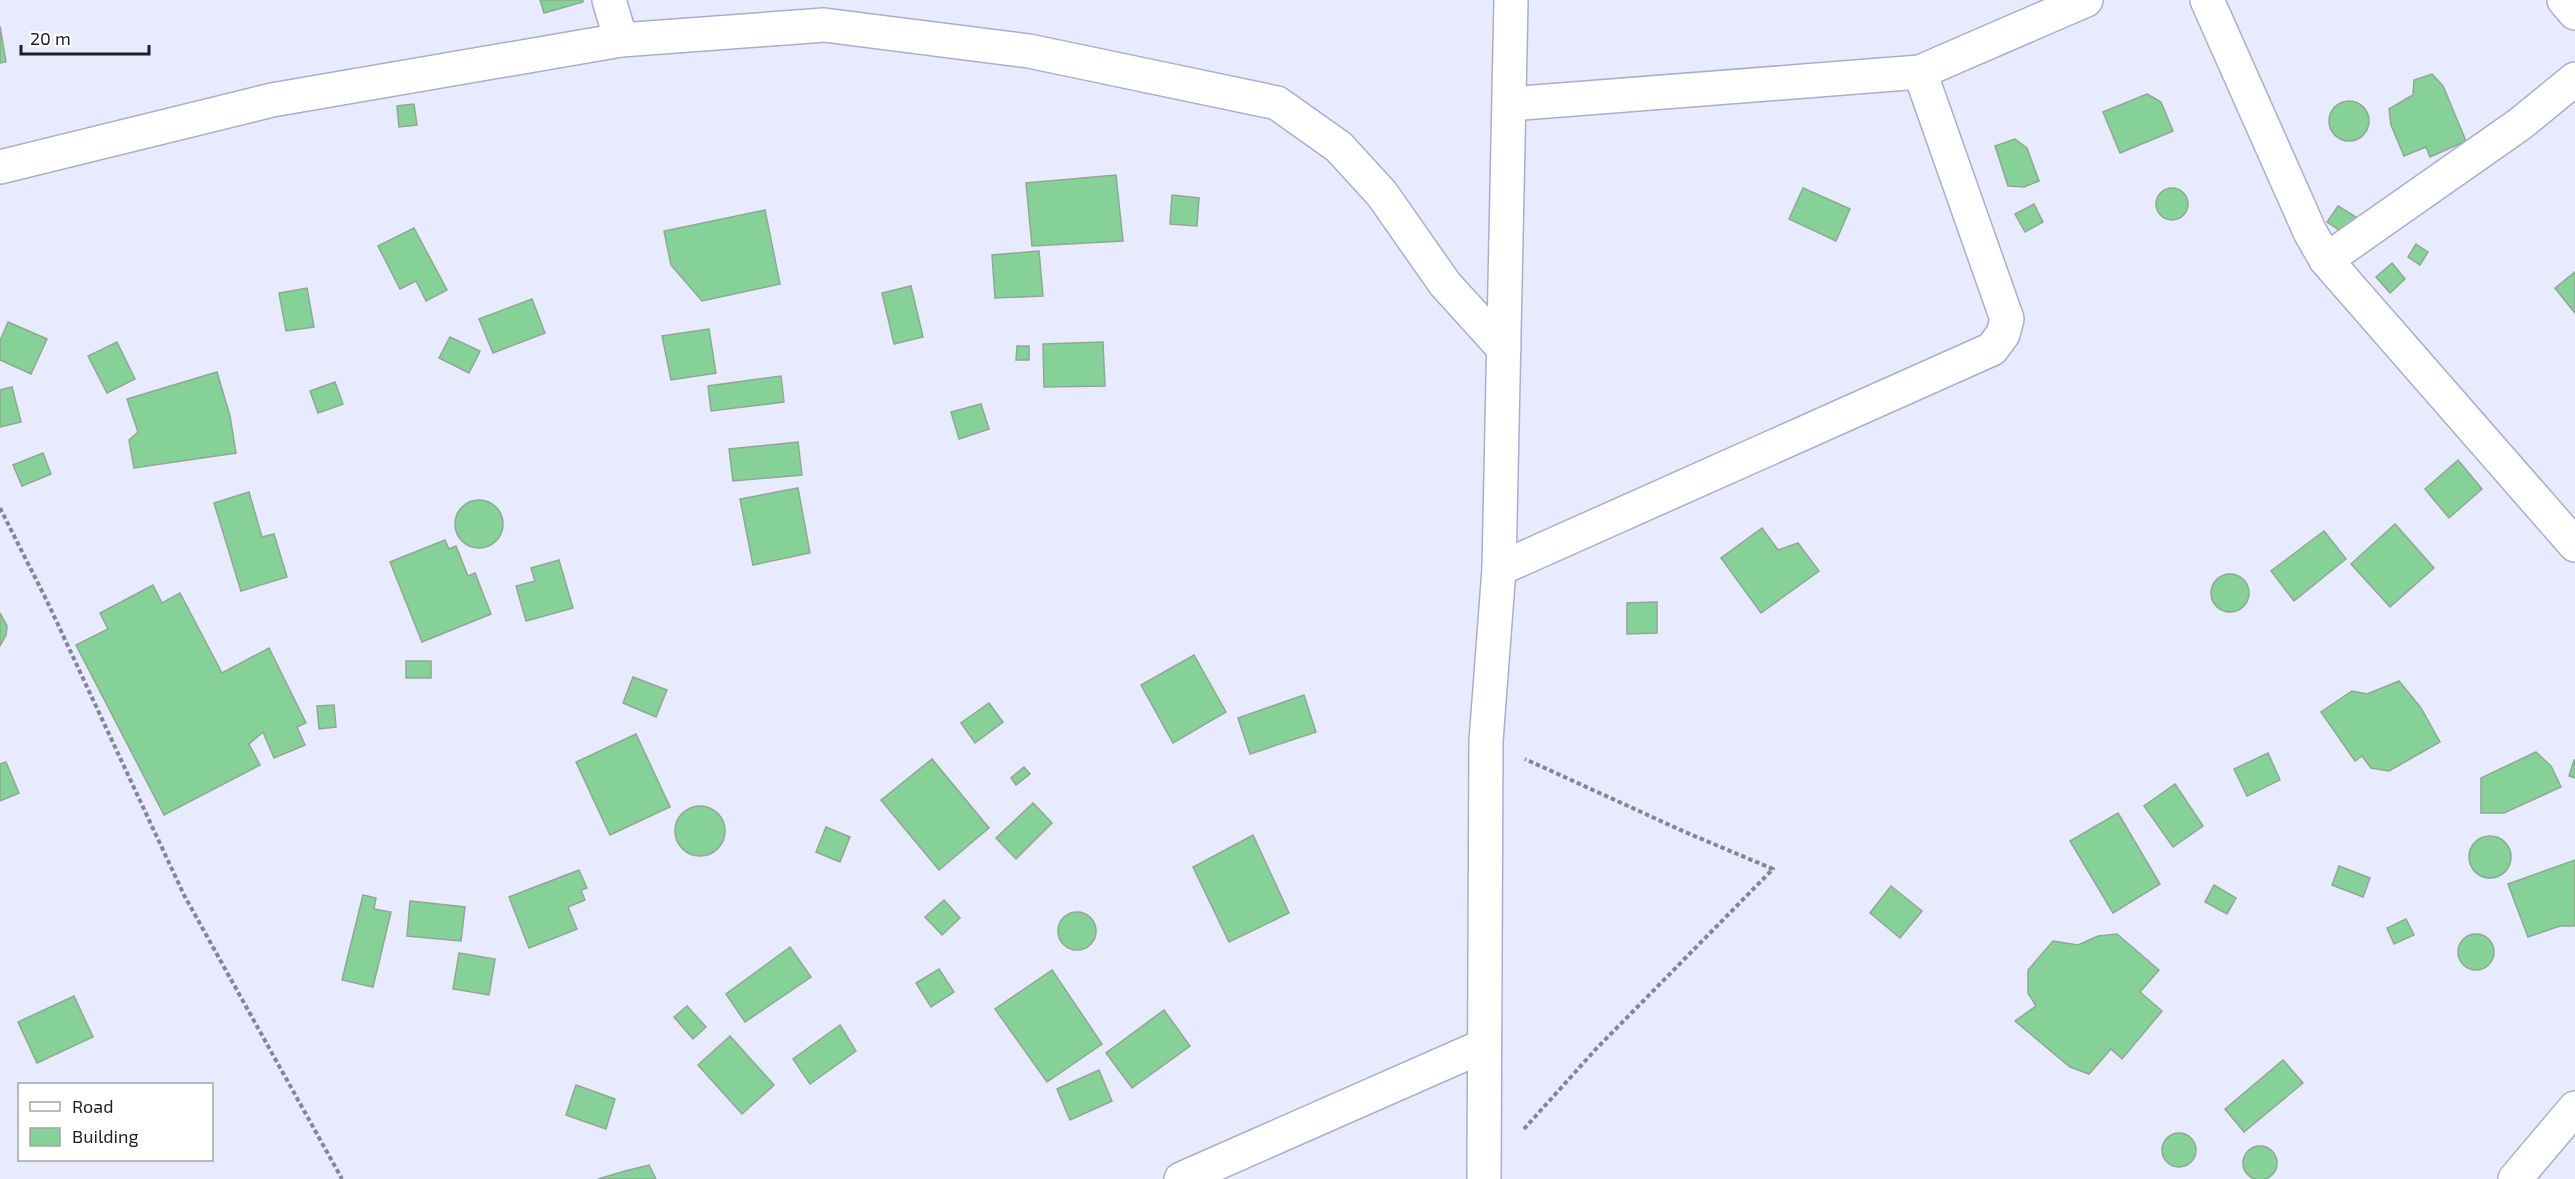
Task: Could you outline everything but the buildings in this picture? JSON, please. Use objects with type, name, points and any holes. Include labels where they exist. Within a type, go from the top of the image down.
[{"type":"street","points":[[609,0],[621,40]]},
{"type":"street","points":[[1484,1176],[1486,741],[1499,569],[1511,0]]},
{"type":"street","points":[[1510,104],[1920,72],[2086,0]]},
{"type":"street","points":[[2206,0],[2310,232],[2326,260],[2575,545]]},
{"type":"street","points":[[2564,0],[2575,13]]},
{"type":"street","points":[[0,167],[272,99],[621,40],[824,25],[1029,51],[1276,103],[1339,147],[1382,194],[1445,284],[1504,349]]},
{"type":"street","points":[[1499,569],[1992,350],[1998,344],[2007,319],[1920,72]]},
{"type":"street","points":[[2326,260],[2520,124],[2575,80]]},
{"type":"street","points":[[1181,1179],[1484,1046]]},
{"type":"street","points":[[2515,1179],[2575,1108]]},
{"type":"path","points":[[0,508],[47,601],[184,895],[342,1179]]},
{"type":"path","points":[[1484,1176],[1596,1049],[1773,868],[1685,832],[1486,741]]}]
